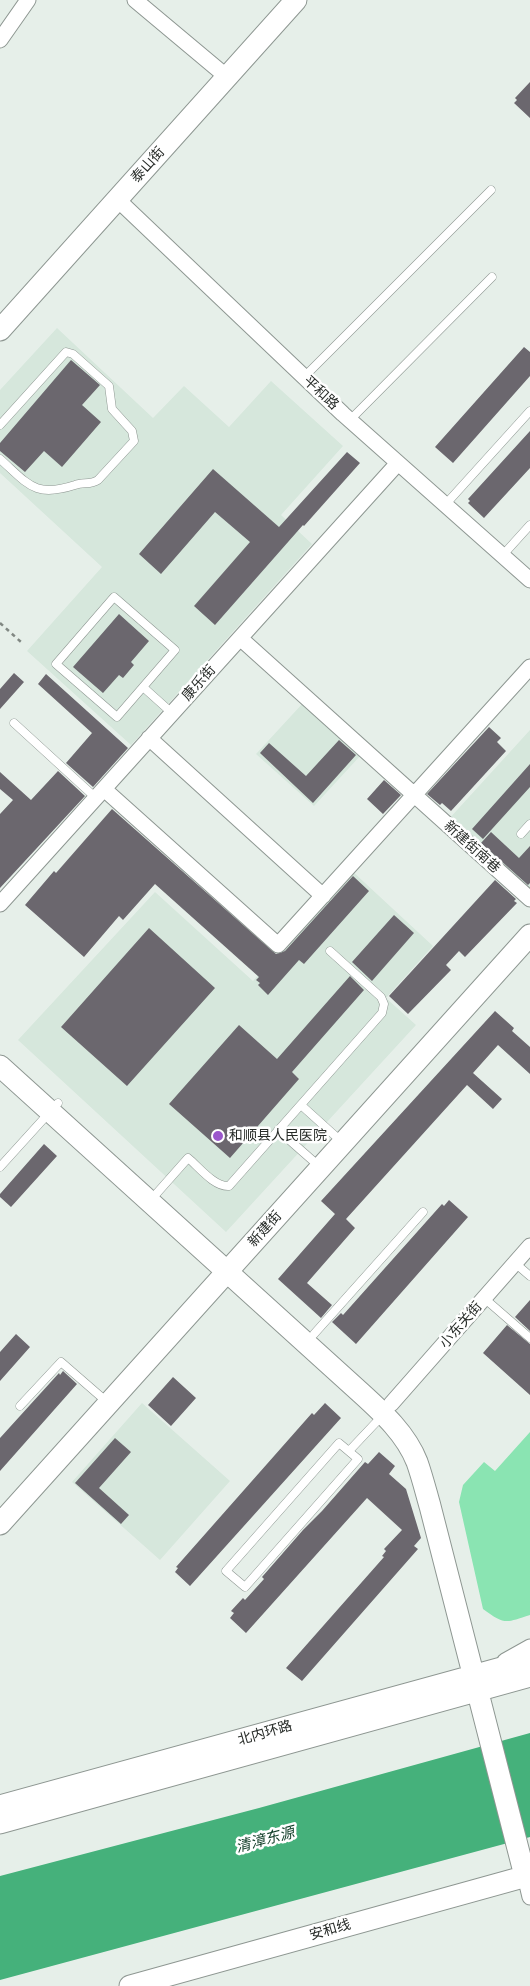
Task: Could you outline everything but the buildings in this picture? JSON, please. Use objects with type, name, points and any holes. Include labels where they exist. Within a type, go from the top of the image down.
[{"type":"main road","name":"泰山街","points":[[0,330],[296,0]]},
{"type":"main road","name":"新建街","points":[[0,1524],[530,935]]},
{"type":"main road","points":[[0,1051],[54,1107],[387,1409],[410,1424],[428,1457],[442,1503],[482,1681],[524,1837],[527,1875]]},
{"type":"main road","points":[[0,1066],[54,1107],[157,1193],[231,1267],[314,1334],[387,1409]]},
{"type":"main road","name":"北内环路","points":[[0,1822],[482,1681],[530,1660]]},
{"type":"main road","name":"北内环路","points":[[0,1806],[482,1681],[530,1676]]},
{"type":"main road","name":"安和线","points":[[130,1986],[527,1875]]},
{"type":"street","points":[[0,40],[28,0]]},
{"type":"street","points":[[135,0],[227,77]]},
{"type":"street","name":"平和路","points":[[117,199],[350,420],[530,580]]},
{"type":"street","name":"康乐街","points":[[2,897],[100,793],[398,463]]},
{"type":"street","name":"新建街南巷","points":[[240,638],[530,899]]},
{"type":"street","points":[[100,793],[278,945],[530,667]]},
{"type":"street","points":[[150,738],[323,896]]},
{"type":"street","name":"小东关街","points":[[387,1409],[530,1246]]},
{"type":"street","points":[[482,1681],[530,1646]]},
{"type":"street","points":[[527,1875],[530,1897]]},
{"type":"lane","points":[[304,376],[491,190]]},
{"type":"lane","points":[[350,420],[492,277]]},
{"type":"lane","points":[[0,425],[66,352],[73,354],[109,386],[112,409],[132,431],[134,441],[98,480],[62,490],[40,490],[26,482],[0,459]]},
{"type":"lane","points":[[445,505],[530,411]]},
{"type":"lane","points":[[502,556],[530,526]]},
{"type":"lane","points":[[114,597],[175,650],[142,687],[117,717],[56,664],[114,597]]},
{"type":"lane","points":[[142,687],[172,713]]},
{"type":"lane","points":[[14,724],[100,793]]},
{"type":"lane","points":[[521,834],[530,824]]},
{"type":"lane","points":[[157,1193],[188,1158],[217,1183],[228,1186],[382,1013],[384,1004],[381,997],[330,952]]},
{"type":"lane","points":[[301,1105],[343,1143]]},
{"type":"lane","points":[[0,1167],[54,1107]]},
{"type":"lane","points":[[278,1130],[320,1168]]},
{"type":"lane","points":[[314,1334],[423,1212]]},
{"type":"lane","points":[[516,1263],[530,1276]]},
{"type":"lane","points":[[484,1298],[530,1338]]},
{"type":"lane","points":[[20,1406],[61,1362],[109,1403]]},
{"type":"lane","points":[[349,1451],[387,1409]]},
{"type":"lane","points":[[339,1443],[349,1451],[358,1459],[245,1587],[226,1570],[339,1443]]},
{"type":"path","points":[[0,623],[21,642]]},
{"type":"shaded area","points":[[57,328],[153,418],[184,386],[229,427],[271,381],[343,446],[281,515],[312,544],[131,745],[27,651],[102,567],[0,473],[0,390]]},
{"type":"shaded area","points":[[303,703],[361,755],[314,806],[256,754]]},
{"type":"shaded area","points":[[530,730],[530,892],[448,820]]},
{"type":"shaded area","name":"和顺县人民医院","points":[[351,870],[433,946],[386,998],[416,1025],[226,1232],[18,1040],[155,892],[253,981]]},
{"type":"shaded area","points":[[142,1403],[230,1481],[160,1560],[72,1482]]},
{"type":"shaded area","points":[[530,1432],[530,1615],[505,1621],[496,1618],[483,1609],[459,1502],[463,1485],[484,1462],[495,1471]]},
{"type":"water","name":"清漳东源","points":[[530,1733],[530,1837],[0,1980],[0,1876],[259,1808]]},
{"type":"place","name":"和顺县人民医院","points":[[218,1136]]}]
